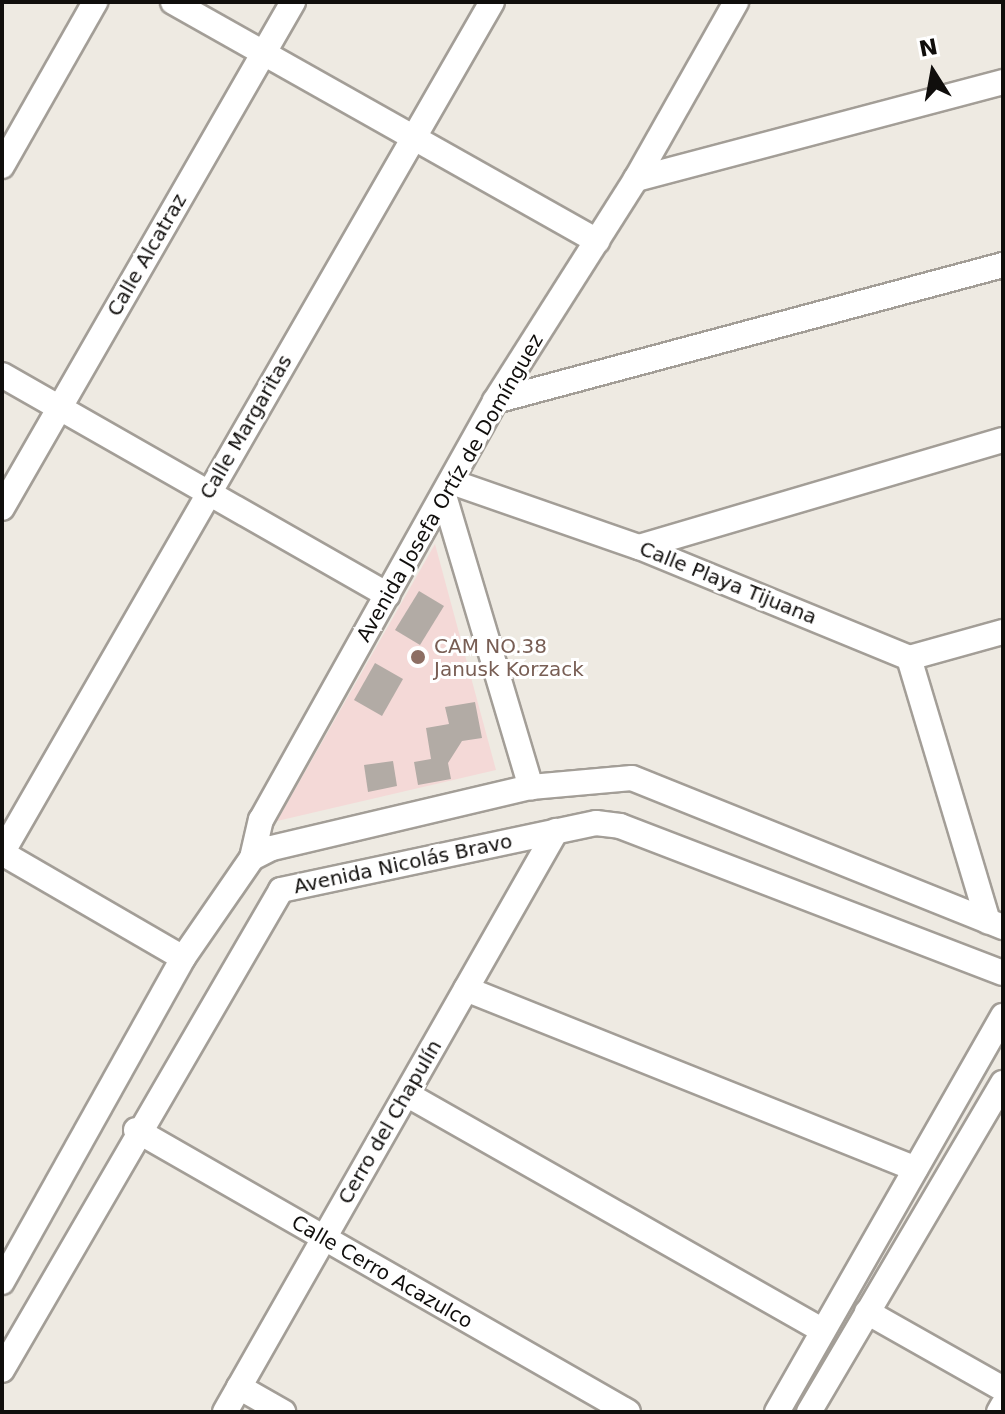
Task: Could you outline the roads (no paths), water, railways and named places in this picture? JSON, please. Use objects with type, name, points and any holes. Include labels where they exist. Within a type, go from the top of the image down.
[{"type":"street","points":[[2,166],[95,2]]},
{"type":"street","points":[[173,2],[597,241]]},
{"type":"street","name":"Calle Alcatraz","points":[[2,508],[293,2]]},
{"type":"street","name":"Calle Margaritas","points":[[2,853],[492,2]]},
{"type":"street","name":"Avenida Josefa Ortíz de Domínguez","points":[[252,858],[261,820],[448,491],[495,401],[636,179],[736,2]]},
{"type":"street","points":[[636,179],[1003,82]]},
{"type":"street","points":[[495,401],[1003,265]]},
{"type":"street","points":[[2,375],[388,595]]},
{"type":"street","points":[[639,547],[1003,440]]},
{"type":"street","points":[[448,491],[531,787]]},
{"type":"street","name":"Calle Playa Tijuana","points":[[448,491],[639,547],[909,658]]},
{"type":"street","points":[[996,924],[909,658],[1003,632]]},
{"type":"street","points":[[2,1282],[183,958],[252,858],[531,787],[632,778],[996,924]]},
{"type":"street","name":"Avenida Nicolás Bravo","points":[[2,1370],[136,1130],[281,890],[596,823],[620,826],[1003,973]]},
{"type":"street","name":"Cerro del Chapulín","points":[[225,1412],[556,831]]},
{"type":"street","points":[[2,853],[183,958]]},
{"type":"street","points":[[466,989],[915,1169]]},
{"type":"street","points":[[777,1412],[1003,1016]]},
{"type":"street","points":[[809,1412],[891,1268],[1003,1083]]},
{"type":"street","points":[[408,1095],[823,1331]]},
{"type":"street","name":"Calle Cerro Acazulco","points":[[136,1130],[628,1412]]},
{"type":"street","points":[[867,1255],[891,1268]]},
{"type":"street","points":[[867,1312],[1003,1389]]},
{"type":"street","points":[[239,1387],[283,1412]]},
{"type":"street","points":[[999,1412],[1003,1405]]},
{"type":"place","name":"CAM NO.38 Janusk Korzack","points":[[418,657]]}]
